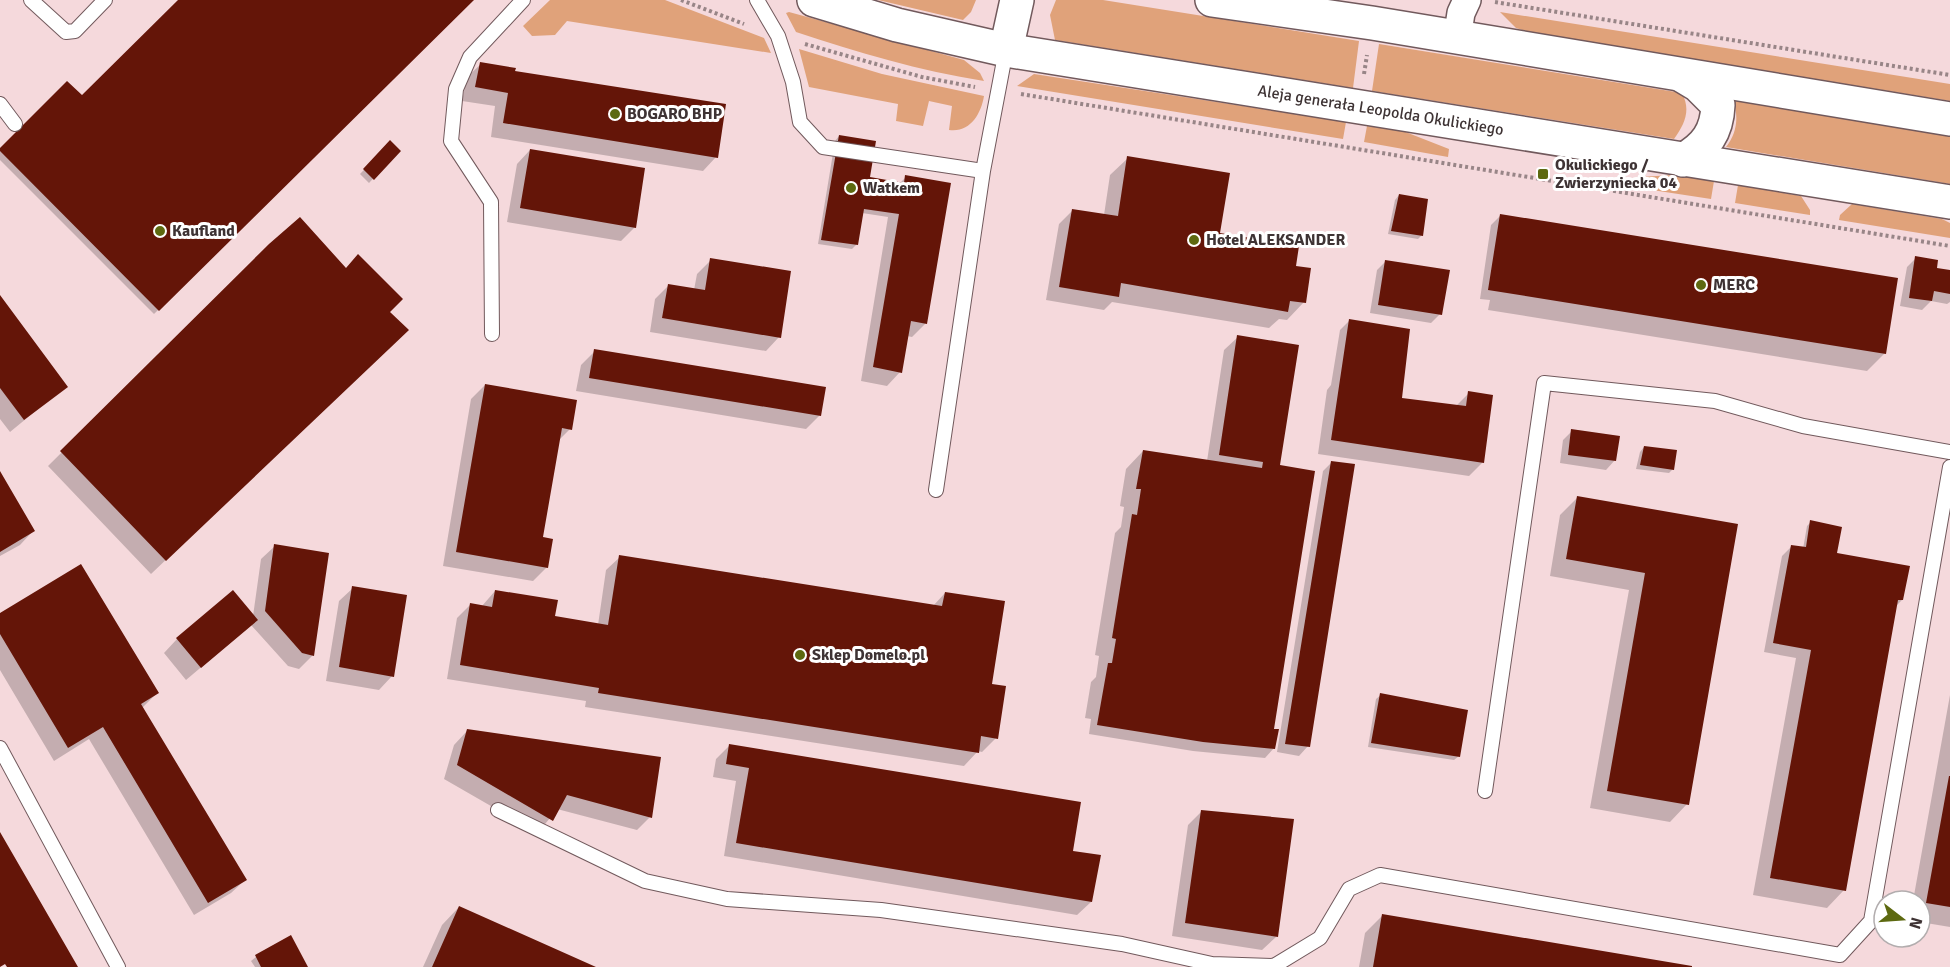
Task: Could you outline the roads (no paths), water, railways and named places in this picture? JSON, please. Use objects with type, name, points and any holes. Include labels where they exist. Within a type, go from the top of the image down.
[{"type":"main road","name":"Aleja generała Leopolda Okulickiego","points":[[814,0],[897,25],[1006,50],[1950,202]]},
{"type":"main road","points":[[1006,50],[1017,0]]},
{"type":"main road","points":[[1212,0],[1950,118]]},
{"type":"main road","points":[[1679,74],[1698,85],[1718,105],[1717,121],[1713,132],[1700,151],[1683,160]]},
{"type":"street","points":[[1457,39],[1461,13],[1467,0]]},
{"type":"lane","points":[[31,0],[66,32],[75,31],[105,0]]},
{"type":"lane","points":[[492,334],[491,202],[451,141],[456,88],[470,57],[523,0]]},
{"type":"lane","points":[[757,0],[778,36],[793,82],[800,122],[823,147],[983,171]]},
{"type":"lane","points":[[936,490],[983,171],[1006,50]]},
{"type":"lane","points":[[0,104],[15,124]]},
{"type":"lane","points":[[1485,791],[1544,383],[1715,401],[1803,426],[1950,452]]},
{"type":"lane","points":[[498,810],[645,881],[727,899],[881,910],[1122,944],[1212,964],[1274,966],[1320,938],[1349,888],[1380,875],[1840,955],[1871,921],[1950,467]]},
{"type":"lane","points":[[0,748],[118,967]]},
{"type":"place","name":"BOGARO BHP","points":[[615,114]]},
{"type":"place","name":"Okulickiego / Zwierzyniecka 04","points":[[1543,174]]},
{"type":"place","name":"Watkem","points":[[851,188]]},
{"type":"place","name":"Kaufland","points":[[160,231]]},
{"type":"place","name":"Hotel ALEKSANDER","points":[[1194,240]]},
{"type":"place","name":"MERC","points":[[1701,285]]},
{"type":"place","name":"Sklep Domelo.pl","points":[[800,655]]}]
